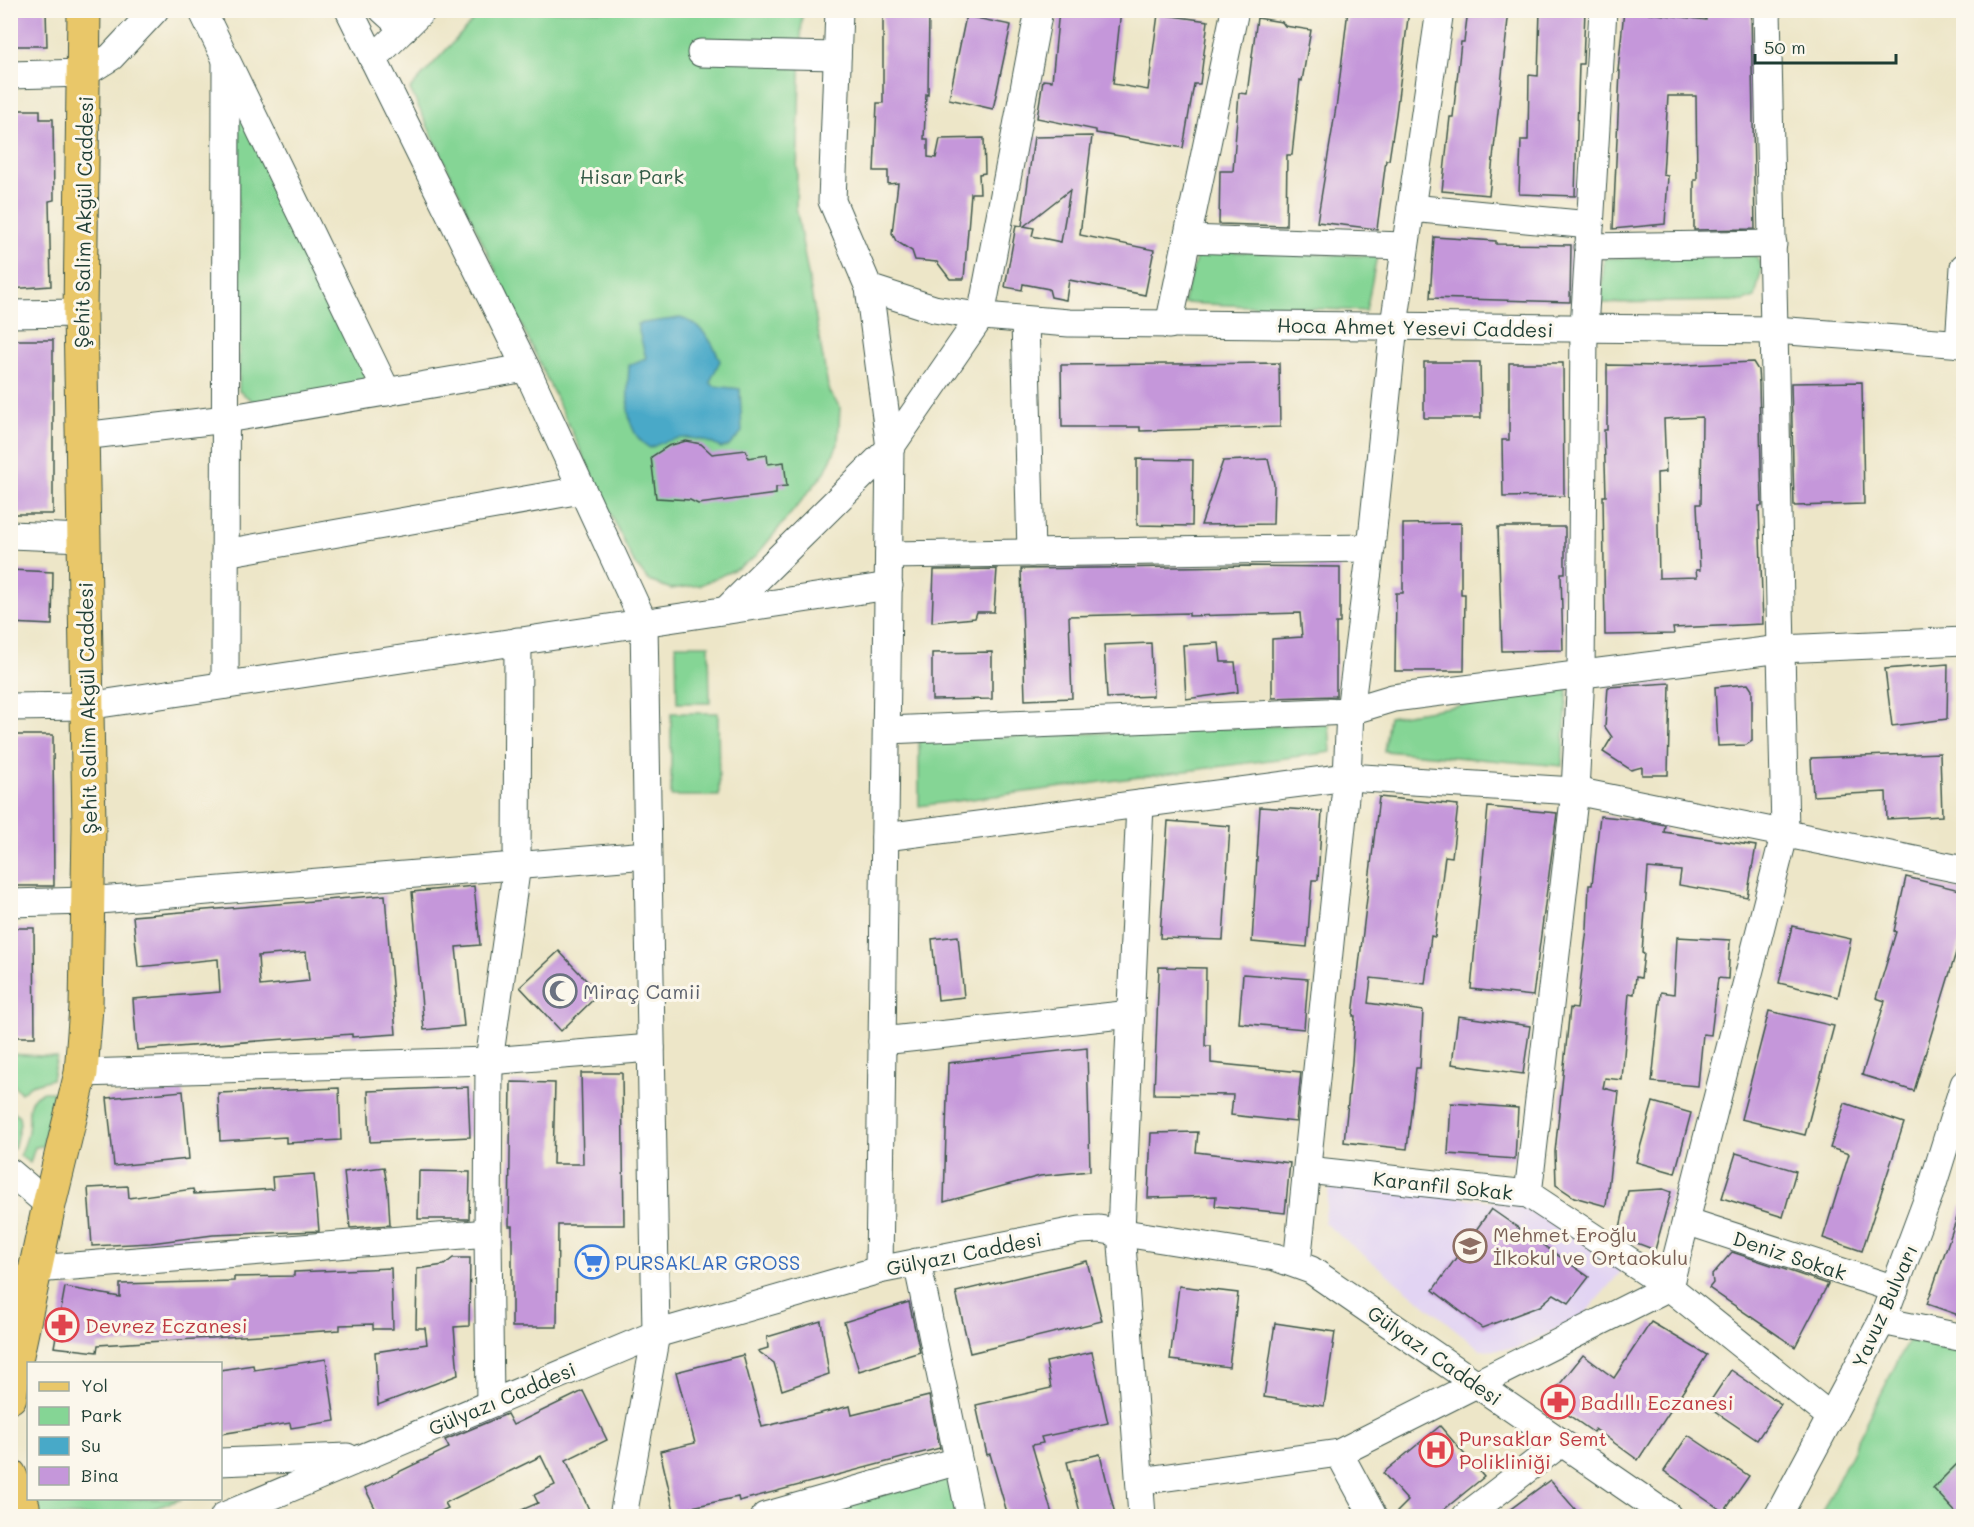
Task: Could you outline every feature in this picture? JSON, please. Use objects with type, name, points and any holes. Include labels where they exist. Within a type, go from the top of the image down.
[{"type":"main road","name":"Şehit Salim Akgül Caddesi","points":[[10,1397],[49,1205],[81,1072],[86,1007],[87,706],[81,313],[86,74],[84,10]]},
{"type":"main road","points":[[10,1474],[23,1506],[24,1516]]},
{"type":"street","points":[[10,75],[86,74],[111,57],[155,10]]},
{"type":"street","points":[[202,10],[387,392]]},
{"type":"street","points":[[349,10],[526,368],[644,623],[656,1334],[623,1516]]},
{"type":"street","points":[[373,59],[414,20],[383,10]]},
{"type":"street","points":[[839,10],[832,201],[869,288],[890,448],[879,1269]]},
{"type":"street","points":[[726,610],[890,448],[981,316],[1039,10]]},
{"type":"street","points":[[1169,325],[1235,10]]},
{"type":"street","points":[[1297,1264],[1347,777],[1350,711],[1371,548],[1394,325],[1440,10]]},
{"type":"street","points":[[1528,1194],[1575,791],[1581,674],[1584,329],[1603,10]]},
{"type":"street","points":[[1140,1481],[1339,1453],[1474,1383],[1669,1287],[1785,832],[1767,10]]},
{"type":"street","points":[[701,53],[837,56]]},
{"type":"street","points":[[225,685],[226,62]]},
{"type":"street","points":[[1411,208],[1589,236],[1773,244]]},
{"type":"street","points":[[1187,239],[1406,246]]},
{"type":"street","points":[[1961,344],[1964,267]]},
{"type":"street","name":"Hoca Ahmet Yesevi Caddesi","points":[[869,288],[934,309],[1025,320],[1169,325],[1394,325],[1775,330],[1961,344]]},
{"type":"street","points":[[10,314],[81,313]]},
{"type":"street","points":[[1025,320],[1030,553]]},
{"type":"street","points":[[83,436],[226,419],[526,368]]},
{"type":"street","points":[[225,553],[582,490]]},
{"type":"street","points":[[10,535],[84,538]]},
{"type":"street","points":[[889,555],[1371,548]]},
{"type":"street","points":[[10,707],[87,706],[889,586]]},
{"type":"street","points":[[490,1403],[489,1060],[517,865],[518,641]]},
{"type":"street","points":[[886,730],[1350,711],[1393,698],[1781,649],[1964,641]]},
{"type":"street","points":[[885,837],[1347,777],[1575,791],[1964,870]]},
{"type":"street","points":[[1140,804],[1121,1231],[1142,1516]]},
{"type":"street","points":[[10,903],[87,900],[647,855]]},
{"type":"street","points":[[882,1041],[1131,1014]]},
{"type":"street","points":[[81,1072],[489,1060],[651,1048]]},
{"type":"street","name":"Yavuz Bulvarı","points":[[1778,1516],[1882,1321],[1932,1187],[1964,1084]]},
{"type":"street","name":"Karanfil Sokak","points":[[1307,1170],[1528,1194],[1669,1287],[1831,1417]]},
{"type":"street","points":[[10,1172],[49,1205]]},
{"type":"street","name":"Deniz Sokak","points":[[1686,1221],[1895,1289]]},
{"type":"street","name":"Gülyazı Caddesi","points":[[224,1516],[656,1334],[879,1269],[1080,1230],[1121,1231],[1275,1257],[1297,1264],[1340,1288],[1668,1516]]},
{"type":"street","points":[[36,1269],[488,1233]]},
{"type":"street","points":[[916,1262],[970,1516]]},
{"type":"street","points":[[1882,1321],[1964,1338]]},
{"type":"street","points":[[1466,1516],[1561,1443]]},
{"type":"street","points":[[1339,1453],[1373,1516]]},
{"type":"street","points":[[222,1462],[364,1457]]},
{"type":"street","points":[[765,1516],[958,1461]]},
{"type":"street","points":[[10,1470],[27,1469]]},
{"type":"shaded area","name":"Mehmet Eroğlu İlkokul ve Ortaokulu","points":[[1330,1182],[1526,1205],[1623,1269],[1582,1317],[1516,1348],[1481,1350],[1324,1223]]},
{"type":"green space","name":"Hisar Park","points":[[482,11],[802,11],[796,207],[829,392],[840,407],[838,444],[825,472],[756,556],[738,568],[700,585],[671,589],[649,581],[633,561],[410,89]]},
{"type":"green space","points":[[237,96],[368,373],[357,390],[260,406],[239,391]]},
{"type":"green space","points":[[1198,251],[1377,256],[1366,311],[1183,303]]},
{"type":"green space","points":[[1756,256],[1762,268],[1755,297],[1743,301],[1601,303],[1604,258]]},
{"type":"green space","points":[[676,645],[709,645],[710,703],[677,703]]},
{"type":"green space","points":[[1568,688],[1562,766],[1384,751],[1389,717]]},
{"type":"green space","points":[[671,713],[718,713],[719,796],[671,796]]},
{"type":"green space","points":[[1329,724],[1331,752],[919,806],[919,740]]},
{"type":"green space","points":[[11,1054],[57,1057],[52,1079],[31,1085],[21,1093],[11,1082]]},
{"type":"green space","points":[[42,1092],[54,1092],[43,1146],[35,1147],[30,1163],[20,1156],[29,1125],[30,1104]]},
{"type":"green space","points":[[11,1109],[19,1116],[20,1124],[14,1149],[11,1147]]},
{"type":"green space","points":[[1908,1340],[1963,1352],[1963,1516],[1820,1516]]},
{"type":"green space","points":[[950,1477],[956,1516],[808,1514]]},
{"type":"green space","points":[[38,1500],[179,1500],[131,1516],[39,1516]]},
{"type":"water","points":[[680,318],[700,329],[710,340],[717,354],[720,361],[710,382],[714,386],[740,389],[742,432],[729,446],[721,448],[703,440],[686,438],[668,441],[650,448],[634,432],[630,422],[628,411],[629,365],[646,358],[637,324]]},
{"type":"building","points":[[10,10],[46,10],[47,46],[10,46]]},
{"type":"building","points":[[883,10],[929,10],[928,95],[926,94],[924,139],[928,139],[928,157],[936,158],[940,139],[984,138],[985,173],[979,174],[980,193],[971,193],[964,279],[950,279],[937,262],[915,260],[912,251],[896,241],[892,233],[898,183],[888,184],[888,171],[874,171],[877,103],[883,103]]},
{"type":"building","points":[[1059,10],[1121,10],[1113,84],[1148,90],[1158,14],[1208,21],[1200,84],[1194,84],[1183,148],[1096,133],[1096,130],[1037,118],[1043,80],[1052,81]]},
{"type":"building","points":[[1348,10],[1409,10],[1396,114],[1389,160],[1386,160],[1377,229],[1317,222],[1337,101]]},
{"type":"building","points":[[1468,10],[1509,10],[1489,195],[1442,191],[1450,117],[1453,117],[1461,42],[1464,42]]},
{"type":"building","points":[[1540,10],[1585,10],[1583,64],[1579,64],[1575,196],[1519,194],[1521,140],[1528,140],[1529,75],[1538,76]]},
{"type":"building","points":[[1624,10],[1706,20],[1706,10],[1751,10],[1755,229],[1694,230],[1694,180],[1697,180],[1696,96],[1668,96],[1663,175],[1668,176],[1665,224],[1613,229],[1620,71],[1618,71]]},
{"type":"building","points":[[966,16],[1011,25],[993,109],[949,99]]},
{"type":"building","points":[[1257,18],[1311,30],[1302,81],[1300,80],[1292,155],[1287,155],[1286,226],[1219,224],[1220,171],[1233,171],[1239,93],[1247,94]]},
{"type":"building","points":[[10,110],[40,110],[40,119],[53,119],[54,200],[49,201],[51,286],[10,289]]},
{"type":"building","points":[[1092,136],[1080,235],[1154,250],[1145,295],[1069,280],[1066,300],[1051,297],[1049,289],[1023,284],[1022,290],[1005,287],[1016,225],[1022,226],[1034,137]],"holes":[[[1070,190],[1061,242],[1032,236],[1034,228],[1024,226]]]},
{"type":"building","points":[[1434,237],[1496,241],[1496,244],[1571,245],[1570,302],[1430,298]]},
{"type":"building","points":[[10,340],[53,340],[53,514],[10,514]]},
{"type":"building","points":[[1424,362],[1480,362],[1481,418],[1424,418]]},
{"type":"building","points":[[1753,362],[1758,370],[1763,624],[1673,628],[1674,634],[1605,635],[1603,496],[1606,496],[1604,430],[1607,430],[1607,365],[1665,366]],"holes":[[[1702,417],[1701,504],[1697,504],[1700,570],[1696,570],[1697,577],[1659,578],[1657,473],[1666,472],[1664,419]]]},
{"type":"building","points":[[1279,363],[1280,427],[1140,431],[1140,427],[1062,427],[1061,365]]},
{"type":"building","points":[[1509,363],[1563,363],[1564,496],[1503,497],[1502,440],[1509,440]]},
{"type":"building","points":[[1862,382],[1864,504],[1794,506],[1791,383]]},
{"type":"building","points":[[686,441],[701,444],[712,454],[746,450],[748,458],[767,455],[768,464],[784,462],[787,486],[776,487],[776,494],[698,504],[690,500],[656,498],[651,457],[668,446]]},
{"type":"building","points":[[1137,459],[1193,460],[1192,526],[1137,525]]},
{"type":"building","points":[[1268,459],[1274,484],[1273,524],[1201,525],[1223,461]]},
{"type":"building","points":[[1461,523],[1461,594],[1465,594],[1464,671],[1395,671],[1396,593],[1403,593],[1403,524]]},
{"type":"building","points":[[1498,527],[1565,527],[1565,573],[1561,573],[1563,650],[1502,651]]},
{"type":"building","points":[[1340,567],[1340,623],[1336,623],[1336,696],[1272,698],[1272,639],[1302,637],[1300,613],[1189,616],[1189,613],[1069,616],[1072,698],[1025,700],[1021,569]]},
{"type":"building","points":[[997,569],[994,612],[977,612],[975,618],[932,622],[934,570]]},
{"type":"building","points":[[10,570],[53,572],[52,625],[10,623]]},
{"type":"building","points":[[1151,643],[1153,696],[1107,698],[1104,645]]},
{"type":"building","points":[[1219,643],[1221,662],[1235,662],[1238,692],[1186,699],[1183,645]]},
{"type":"building","points":[[992,652],[992,699],[932,700],[932,653]]},
{"type":"building","points":[[1948,664],[1947,719],[1892,726],[1885,669]]},
{"type":"building","points":[[1670,683],[1668,775],[1642,775],[1642,767],[1631,770],[1603,752],[1612,737],[1605,727],[1608,687]]},
{"type":"building","points":[[1748,684],[1752,690],[1752,741],[1746,745],[1718,746],[1715,687]]},
{"type":"building","points":[[10,735],[53,735],[54,886],[10,886]]},
{"type":"building","points":[[1940,753],[1942,816],[1887,819],[1886,792],[1813,796],[1811,758]]},
{"type":"building","points":[[1379,797],[1458,805],[1452,857],[1445,856],[1435,937],[1431,936],[1425,984],[1371,978],[1368,1003],[1423,1011],[1420,1068],[1416,1068],[1407,1149],[1344,1142],[1352,1062],[1355,1016],[1353,1016]]},
{"type":"building","points":[[1260,807],[1322,811],[1318,880],[1312,880],[1307,947],[1252,942]]},
{"type":"building","points":[[1488,807],[1557,813],[1533,996],[1471,989]]},
{"type":"building","points":[[1600,816],[1665,825],[1664,832],[1756,846],[1747,897],[1679,885],[1681,871],[1648,868],[1642,953],[1644,954],[1641,978],[1636,977],[1634,994],[1629,993],[1622,1080],[1605,1078],[1603,1088],[1619,1092],[1606,1206],[1574,1197],[1556,1185],[1555,1152],[1570,1008],[1577,1009],[1587,929],[1589,885],[1592,885]]},
{"type":"building","points":[[1168,821],[1230,826],[1223,940],[1160,938]]},
{"type":"building","points":[[1906,877],[1964,891],[1964,925],[1914,1091],[1862,1075],[1885,1001],[1876,998],[1896,932],[1894,931]]},
{"type":"building","points":[[474,886],[480,945],[456,947],[464,1026],[424,1030],[412,892]]},
{"type":"building","points":[[385,895],[396,1034],[352,1037],[352,1034],[137,1050],[133,999],[220,992],[218,959],[138,967],[133,916]],"holes":[[[306,952],[309,981],[260,986],[258,956]]]},
{"type":"building","points":[[1792,926],[1851,939],[1838,997],[1779,983]]},
{"type":"building","points":[[10,928],[34,928],[35,1037],[10,1037]]},
{"type":"building","points":[[958,936],[964,997],[938,1000],[932,939]]},
{"type":"building","points":[[1677,937],[1730,940],[1728,979],[1718,978],[1711,1035],[1703,1034],[1698,1086],[1652,1082],[1661,992],[1674,994]]},
{"type":"building","name":"Miraç Camii","points":[[559,951],[599,994],[561,1031],[520,987]]},
{"type":"building","points":[[1159,967],[1206,968],[1205,1046],[1211,1046],[1211,1063],[1301,1072],[1296,1122],[1231,1115],[1233,1095],[1154,1094]]},
{"type":"building","points":[[1243,974],[1308,979],[1304,1029],[1239,1023]]},
{"type":"building","points":[[1769,1011],[1834,1026],[1805,1135],[1741,1119]]},
{"type":"building","points":[[1458,1016],[1530,1026],[1523,1074],[1452,1064]]},
{"type":"building","points":[[1087,1048],[1090,1171],[1040,1176],[944,1202],[948,1063]]},
{"type":"building","points":[[581,1073],[622,1073],[624,1225],[558,1225],[557,1327],[512,1327],[512,1226],[509,1226],[511,1082],[555,1083],[553,1164],[583,1164]]},
{"type":"building","points":[[468,1087],[470,1137],[370,1142],[368,1091]]},
{"type":"building","points":[[339,1088],[341,1140],[286,1143],[286,1137],[220,1141],[218,1093]]},
{"type":"building","points":[[183,1091],[189,1159],[114,1166],[107,1098]]},
{"type":"building","points":[[1653,1102],[1691,1113],[1675,1173],[1636,1162]]},
{"type":"building","points":[[1451,1103],[1518,1108],[1515,1159],[1448,1154]]},
{"type":"building","points":[[1845,1103],[1904,1123],[1862,1251],[1823,1238],[1849,1154],[1830,1148]]},
{"type":"building","points":[[1198,1132],[1196,1152],[1290,1163],[1285,1213],[1215,1206],[1216,1196],[1148,1198],[1151,1133]]},
{"type":"building","points":[[1736,1153],[1796,1171],[1783,1217],[1722,1198]]},
{"type":"building","points":[[384,1167],[390,1225],[350,1228],[344,1172]]},
{"type":"building","points":[[419,1171],[470,1172],[469,1219],[418,1219]]},
{"type":"building","points":[[314,1174],[319,1231],[213,1235],[151,1243],[92,1246],[88,1188],[128,1186],[129,1198],[193,1189],[194,1194],[273,1189],[272,1177]]},
{"type":"building","points":[[1663,1189],[1671,1192],[1655,1250],[1634,1242],[1632,1236],[1620,1228],[1628,1191]]},
{"type":"building","points":[[1961,1206],[1964,1207],[1964,1317],[1927,1304]]},
{"type":"building","points":[[1491,1209],[1589,1277],[1569,1303],[1554,1294],[1540,1306],[1482,1328],[1433,1290]]},
{"type":"building","points":[[1732,1252],[1828,1284],[1795,1347],[1709,1288],[1713,1283],[1712,1275]]},
{"type":"building","points":[[453,1258],[470,1258],[469,1326],[454,1327],[458,1375],[378,1405],[375,1352],[427,1344],[425,1328],[416,1328],[417,1269],[444,1265]]},
{"type":"building","points":[[1087,1261],[1102,1321],[970,1353],[956,1292]]},
{"type":"building","points":[[391,1268],[393,1329],[373,1329],[373,1324],[340,1325],[340,1330],[98,1345],[97,1352],[54,1347],[65,1287],[120,1297],[120,1284],[234,1281],[234,1277],[294,1276],[294,1272]]},
{"type":"building","points":[[1179,1286],[1238,1293],[1229,1367],[1170,1360]]},
{"type":"building","points":[[909,1302],[920,1352],[859,1371],[844,1322]]},
{"type":"building","points":[[821,1321],[829,1374],[782,1390],[774,1363],[758,1351],[768,1348],[767,1337]]},
{"type":"building","points":[[1651,1322],[1707,1355],[1638,1460],[1595,1429],[1593,1432],[1547,1400],[1583,1355],[1614,1378]]},
{"type":"building","points":[[1275,1323],[1335,1332],[1324,1406],[1264,1397]]},
{"type":"building","points":[[1092,1352],[1108,1423],[1041,1437],[1043,1443],[1032,1445],[1052,1514],[1008,1516],[990,1454],[987,1455],[976,1405],[1051,1388],[1046,1362]]},
{"type":"building","points":[[743,1355],[762,1427],[850,1406],[852,1415],[929,1396],[940,1448],[739,1501],[738,1497],[674,1511],[660,1451],[695,1443],[676,1372]]},
{"type":"building","points":[[326,1359],[335,1421],[291,1428],[290,1423],[222,1434],[222,1370],[253,1365],[254,1370]]},
{"type":"building","points":[[1731,1370],[1781,1404],[1757,1440],[1707,1406]]},
{"type":"building","points":[[583,1391],[607,1440],[566,1460],[592,1516],[508,1516],[538,1503],[534,1495],[555,1485],[541,1456],[445,1503],[448,1508],[431,1516],[379,1516],[365,1488],[449,1448],[445,1440],[507,1414],[513,1425]]},
{"type":"building","name":"Pursaklar Semt Polikliniği","points":[[1440,1426],[1484,1477],[1436,1516],[1393,1516],[1408,1501],[1383,1473]]},
{"type":"building","points":[[1688,1435],[1749,1476],[1724,1512],[1664,1471]]},
{"type":"building","points":[[1100,1454],[1115,1514],[1081,1516],[1067,1462]]},
{"type":"building","points":[[1964,1457],[1964,1516],[1959,1516],[1933,1488]]},
{"type":"building","points":[[1550,1480],[1581,1516],[1501,1516]]},
{"type":"place","name":"Miraç Camii","points":[[560,991]]},
{"type":"place","name":"Mehmet Eroğlu İlkokul ve Ortaokulu","points":[[1470,1246]]},
{"type":"place","name":"PURSAKLAR GROSS","points":[[592,1262]]},
{"type":"place","name":"Devrez Eczanesi","points":[[62,1325]]},
{"type":"place","name":"Badıllı Eczanesi","points":[[1558,1402]]},
{"type":"place","name":"Pursaklar Semt Polikliniği","points":[[1436,1450]]}]
